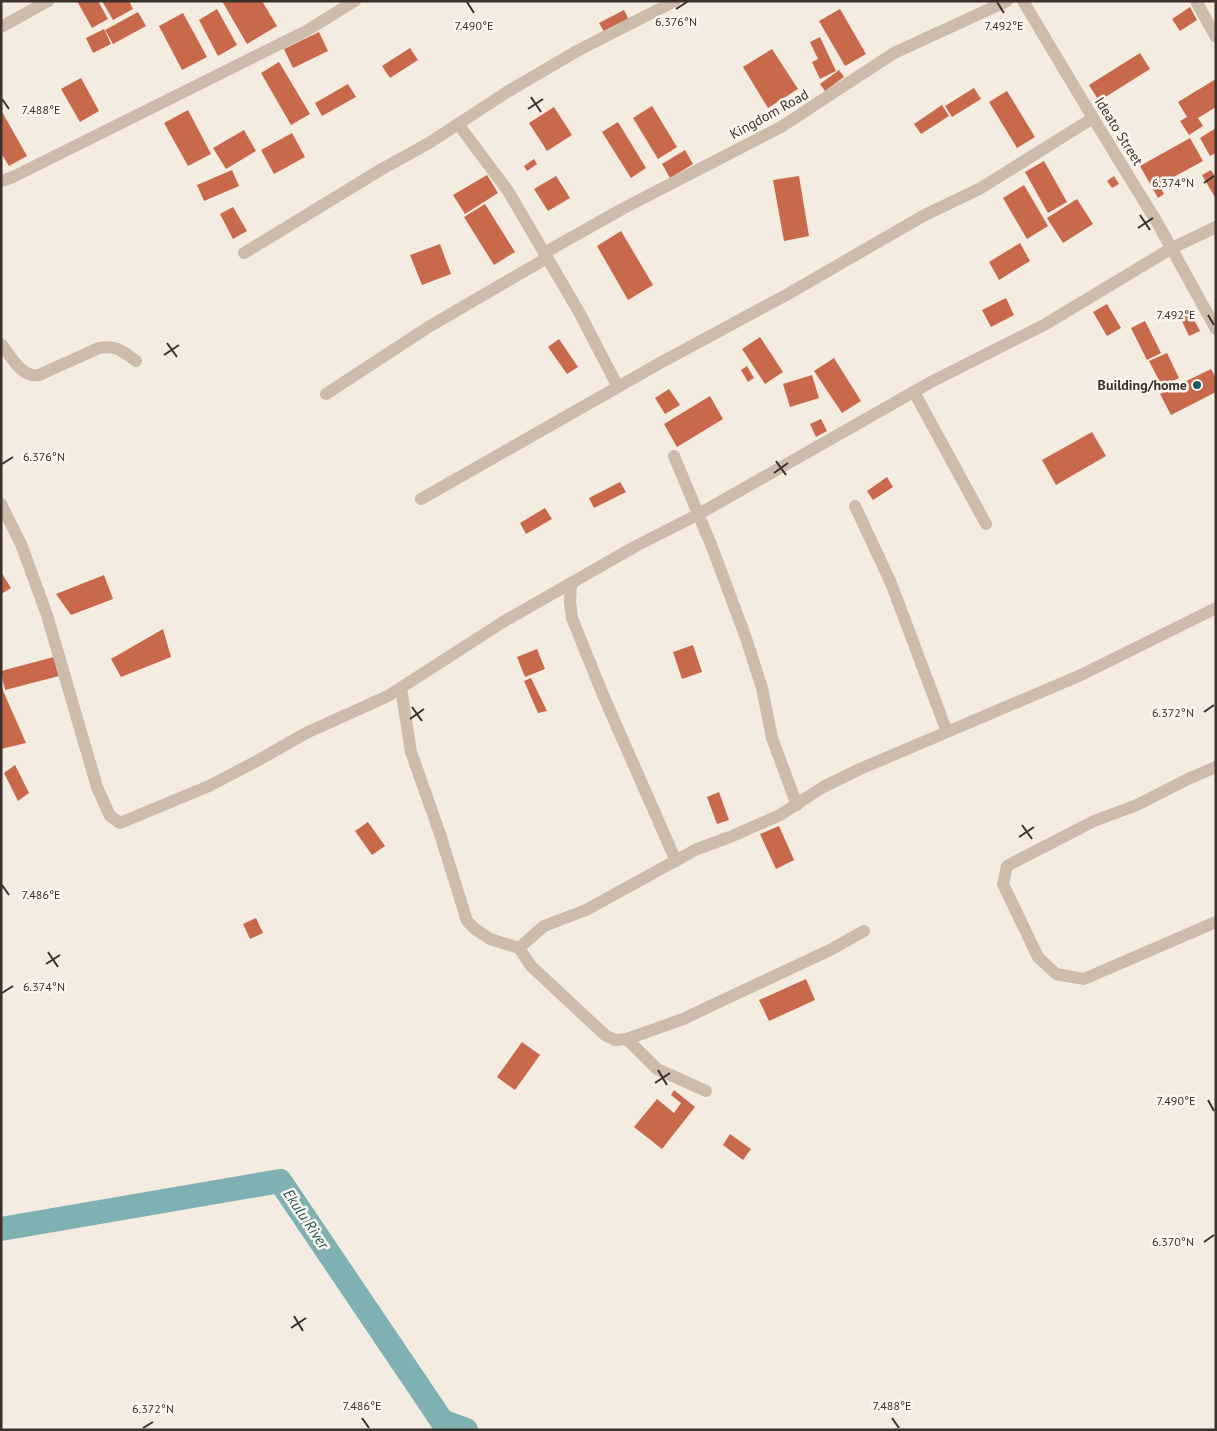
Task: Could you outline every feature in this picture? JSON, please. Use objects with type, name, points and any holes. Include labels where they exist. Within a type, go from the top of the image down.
[{"type":"street","points":[[1,27],[48,1]]},
{"type":"street","points":[[1,181],[13,177],[306,31],[355,1]]},
{"type":"street","points":[[244,253],[374,174],[430,143],[507,92],[577,51],[675,1]]},
{"type":"street","name":"Kingdom Road","points":[[326,394],[430,326],[624,208],[781,127],[894,54],[1007,1]]},
{"type":"street","name":"Ideato Street","points":[[1024,1],[1092,118],[1172,248],[1216,329]]},
{"type":"street","points":[[1196,1],[1216,37]]},
{"type":"street","points":[[421,499],[618,387],[788,294],[923,216],[981,188],[1092,118]]},
{"type":"street","points":[[458,124],[508,191],[598,347],[618,387]]},
{"type":"street","points":[[1,504],[21,544],[47,615],[96,787],[110,816],[120,823],[209,786],[306,733],[401,688],[503,622],[571,583],[672,526],[698,515],[914,392],[1044,325],[1172,248],[1216,226]]},
{"type":"street","points":[[1,344],[22,371],[32,376],[39,375],[99,348],[109,346],[117,348],[136,361]]},
{"type":"street","points":[[914,392],[986,524]]},
{"type":"street","points":[[674,456],[712,547],[748,646],[762,688],[772,738],[797,805]]},
{"type":"street","points":[[856,506],[891,583],[947,732]]},
{"type":"street","points":[[571,583],[570,602],[572,618],[603,695],[676,861]]},
{"type":"street","points":[[519,948],[544,926],[586,910],[697,849],[780,815],[822,788],[860,769],[1081,675],[1216,608]]},
{"type":"street","points":[[401,688],[411,752],[440,834],[467,921],[475,929],[490,938],[519,948],[531,966],[605,1035],[615,1040],[627,1039],[683,1019],[830,950],[864,931]]},
{"type":"street","points":[[1216,766],[1137,805],[1094,821],[1007,866],[1003,884],[1038,957],[1056,974],[1084,979],[1216,922]]},
{"type":"street","points":[[627,1039],[657,1069],[706,1091]]},
{"type":"building","points":[[77,1],[98,1],[108,19],[92,28]]},
{"type":"building","points":[[102,1],[129,1],[133,9],[113,20]]},
{"type":"building","points":[[222,1],[262,1],[277,26],[247,44]]},
{"type":"building","points":[[1190,7],[1197,20],[1180,31],[1172,19]]},
{"type":"building","points":[[217,9],[237,45],[218,56],[199,20]]},
{"type":"building","points":[[840,9],[866,54],[845,66],[819,21]]},
{"type":"building","points":[[624,10],[630,22],[606,35],[599,23]]},
{"type":"building","points":[[138,12],[146,26],[113,44],[105,30]]},
{"type":"building","points":[[183,13],[207,57],[182,70],[159,26]]},
{"type":"building","points":[[104,29],[111,44],[93,53],[86,38]]},
{"type":"building","points":[[319,32],[328,51],[293,68],[284,49]]},
{"type":"building","points":[[820,37],[836,71],[820,79],[812,62],[818,59],[810,42]]},
{"type":"building","points":[[410,48],[418,60],[390,78],[382,66]]},
{"type":"building","points":[[772,49],[798,89],[768,108],[743,67]]},
{"type":"building","points":[[1140,53],[1150,69],[1099,101],[1089,85]]},
{"type":"building","points":[[279,62],[310,114],[291,125],[261,73]]},
{"type":"building","points":[[839,70],[844,77],[825,91],[820,84]]},
{"type":"building","points":[[81,78],[99,111],[80,122],[61,89]]},
{"type":"building","points":[[1216,79],[1216,107],[1198,118],[1203,126],[1189,135],[1180,121],[1187,117],[1178,102]]},
{"type":"building","points":[[348,84],[356,97],[322,116],[315,103]]},
{"type":"building","points":[[974,88],[981,99],[952,117],[945,106]]},
{"type":"building","points":[[1007,91],[1035,137],[1017,148],[989,102]]},
{"type":"building","points":[[942,105],[949,116],[921,134],[914,124]]},
{"type":"building","points":[[652,106],[677,147],[658,159],[633,118]]},
{"type":"building","points":[[554,107],[572,135],[547,151],[529,123]]},
{"type":"building","points":[[1,110],[27,156],[9,166],[1,153]]},
{"type":"building","points":[[188,110],[211,154],[188,166],[164,123]]},
{"type":"building","points":[[618,122],[646,168],[631,178],[602,132]]},
{"type":"building","points":[[1216,128],[1216,153],[1210,156],[1200,138]]},
{"type":"building","points":[[244,130],[256,151],[226,169],[213,148]]},
{"type":"building","points":[[292,133],[305,157],[274,174],[261,150]]},
{"type":"building","points":[[1190,138],[1203,161],[1159,185],[1164,194],[1158,198],[1140,166]]},
{"type":"building","points":[[685,150],[693,164],[670,178],[662,164]]},
{"type":"building","points":[[534,159],[537,164],[527,171],[524,166]]},
{"type":"building","points":[[1044,161],[1067,202],[1048,213],[1025,172]]},
{"type":"building","points":[[232,170],[239,186],[204,201],[197,185]]},
{"type":"building","points":[[1211,170],[1216,178],[1216,199],[1202,175]]},
{"type":"building","points":[[487,175],[498,193],[465,214],[453,195]]},
{"type":"building","points":[[556,176],[570,198],[548,211],[534,189]]},
{"type":"building","points":[[799,176],[809,236],[784,241],[773,180]]},
{"type":"building","points":[[1114,176],[1119,184],[1112,188],[1107,181]]},
{"type":"building","points":[[1024,185],[1048,226],[1027,239],[1003,198]]},
{"type":"building","points":[[1077,199],[1093,224],[1063,243],[1047,218]]},
{"type":"building","points":[[485,204],[515,252],[494,265],[464,217]]},
{"type":"building","points":[[233,207],[247,231],[233,239],[220,214]]},
{"type":"building","points":[[621,231],[653,285],[628,300],[597,246]]},
{"type":"building","points":[[1020,243],[1030,261],[999,280],[989,262]]},
{"type":"building","points":[[440,244],[451,274],[422,285],[410,255]]},
{"type":"building","points":[[1006,298],[1014,315],[991,327],[982,310]]},
{"type":"building","points":[[1107,304],[1121,328],[1107,336],[1093,312]]},
{"type":"building","points":[[1189,310],[1200,331],[1189,336],[1179,315]]},
{"type":"building","points":[[1145,321],[1161,353],[1147,360],[1131,328]]},
{"type":"building","points":[[760,337],[783,372],[765,384],[742,349]]},
{"type":"building","points":[[559,339],[578,367],[567,374],[548,347]]},
{"type":"building","points":[[1167,353],[1179,378],[1162,386],[1149,361]]},
{"type":"building","points":[[834,358],[861,401],[842,413],[814,371]]},
{"type":"building","points":[[747,366],[754,378],[748,382],[741,370]]},
{"type":"building","name":"Building/home","points":[[1211,369],[1216,378],[1216,392],[1171,415],[1160,394]]},
{"type":"building","points":[[812,375],[819,398],[790,407],[783,384]]},
{"type":"building","points":[[669,389],[680,405],[665,414],[655,398]]},
{"type":"building","points":[[710,396],[723,419],[677,447],[664,424]]},
{"type":"building","points":[[821,419],[827,431],[816,437],[810,424]]},
{"type":"building","points":[[1092,432],[1106,456],[1056,485],[1042,460]]},
{"type":"building","points":[[887,477],[893,487],[873,500],[867,491]]},
{"type":"building","points":[[620,482],[626,492],[594,508],[589,498]]},
{"type":"building","points":[[545,508],[552,519],[526,534],[520,523]]},
{"type":"building","points":[[1,572],[11,588],[1,594]]},
{"type":"building","points":[[104,575],[113,599],[71,615],[56,594]]},
{"type":"building","points":[[163,629],[171,657],[121,677],[111,659]]},
{"type":"building","points":[[693,645],[702,672],[682,679],[673,652]]},
{"type":"building","points":[[537,649],[545,669],[525,677],[517,657]]},
{"type":"building","points":[[54,657],[59,676],[5,690],[1,671]]},
{"type":"building","points":[[531,678],[547,711],[538,713],[524,681]]},
{"type":"building","points":[[1,686],[26,743],[1,749]]},
{"type":"building","points":[[15,765],[29,793],[18,801],[4,773]]},
{"type":"building","points":[[719,792],[729,820],[717,824],[707,797]]},
{"type":"building","points":[[368,822],[385,846],[372,855],[355,831]]},
{"type":"building","points":[[779,826],[794,860],[776,869],[760,834]]},
{"type":"building","points":[[256,918],[263,933],[250,939],[243,924]]},
{"type":"building","points":[[806,979],[815,1000],[769,1021],[759,1000]]},
{"type":"building","points":[[522,1042],[540,1055],[515,1090],[497,1077]]},
{"type":"building","points":[[674,1090],[695,1107],[662,1149],[634,1127],[657,1099],[674,1113],[681,1103],[671,1095]]},
{"type":"building","points":[[730,1134],[751,1149],[743,1160],[723,1145]]},
{"type":"waterway","name":"Ekulu River","points":[[1,1229],[280,1181],[442,1421],[466,1430]]},
{"type":"place","name":"Building/home","points":[[1197,385]]}]
